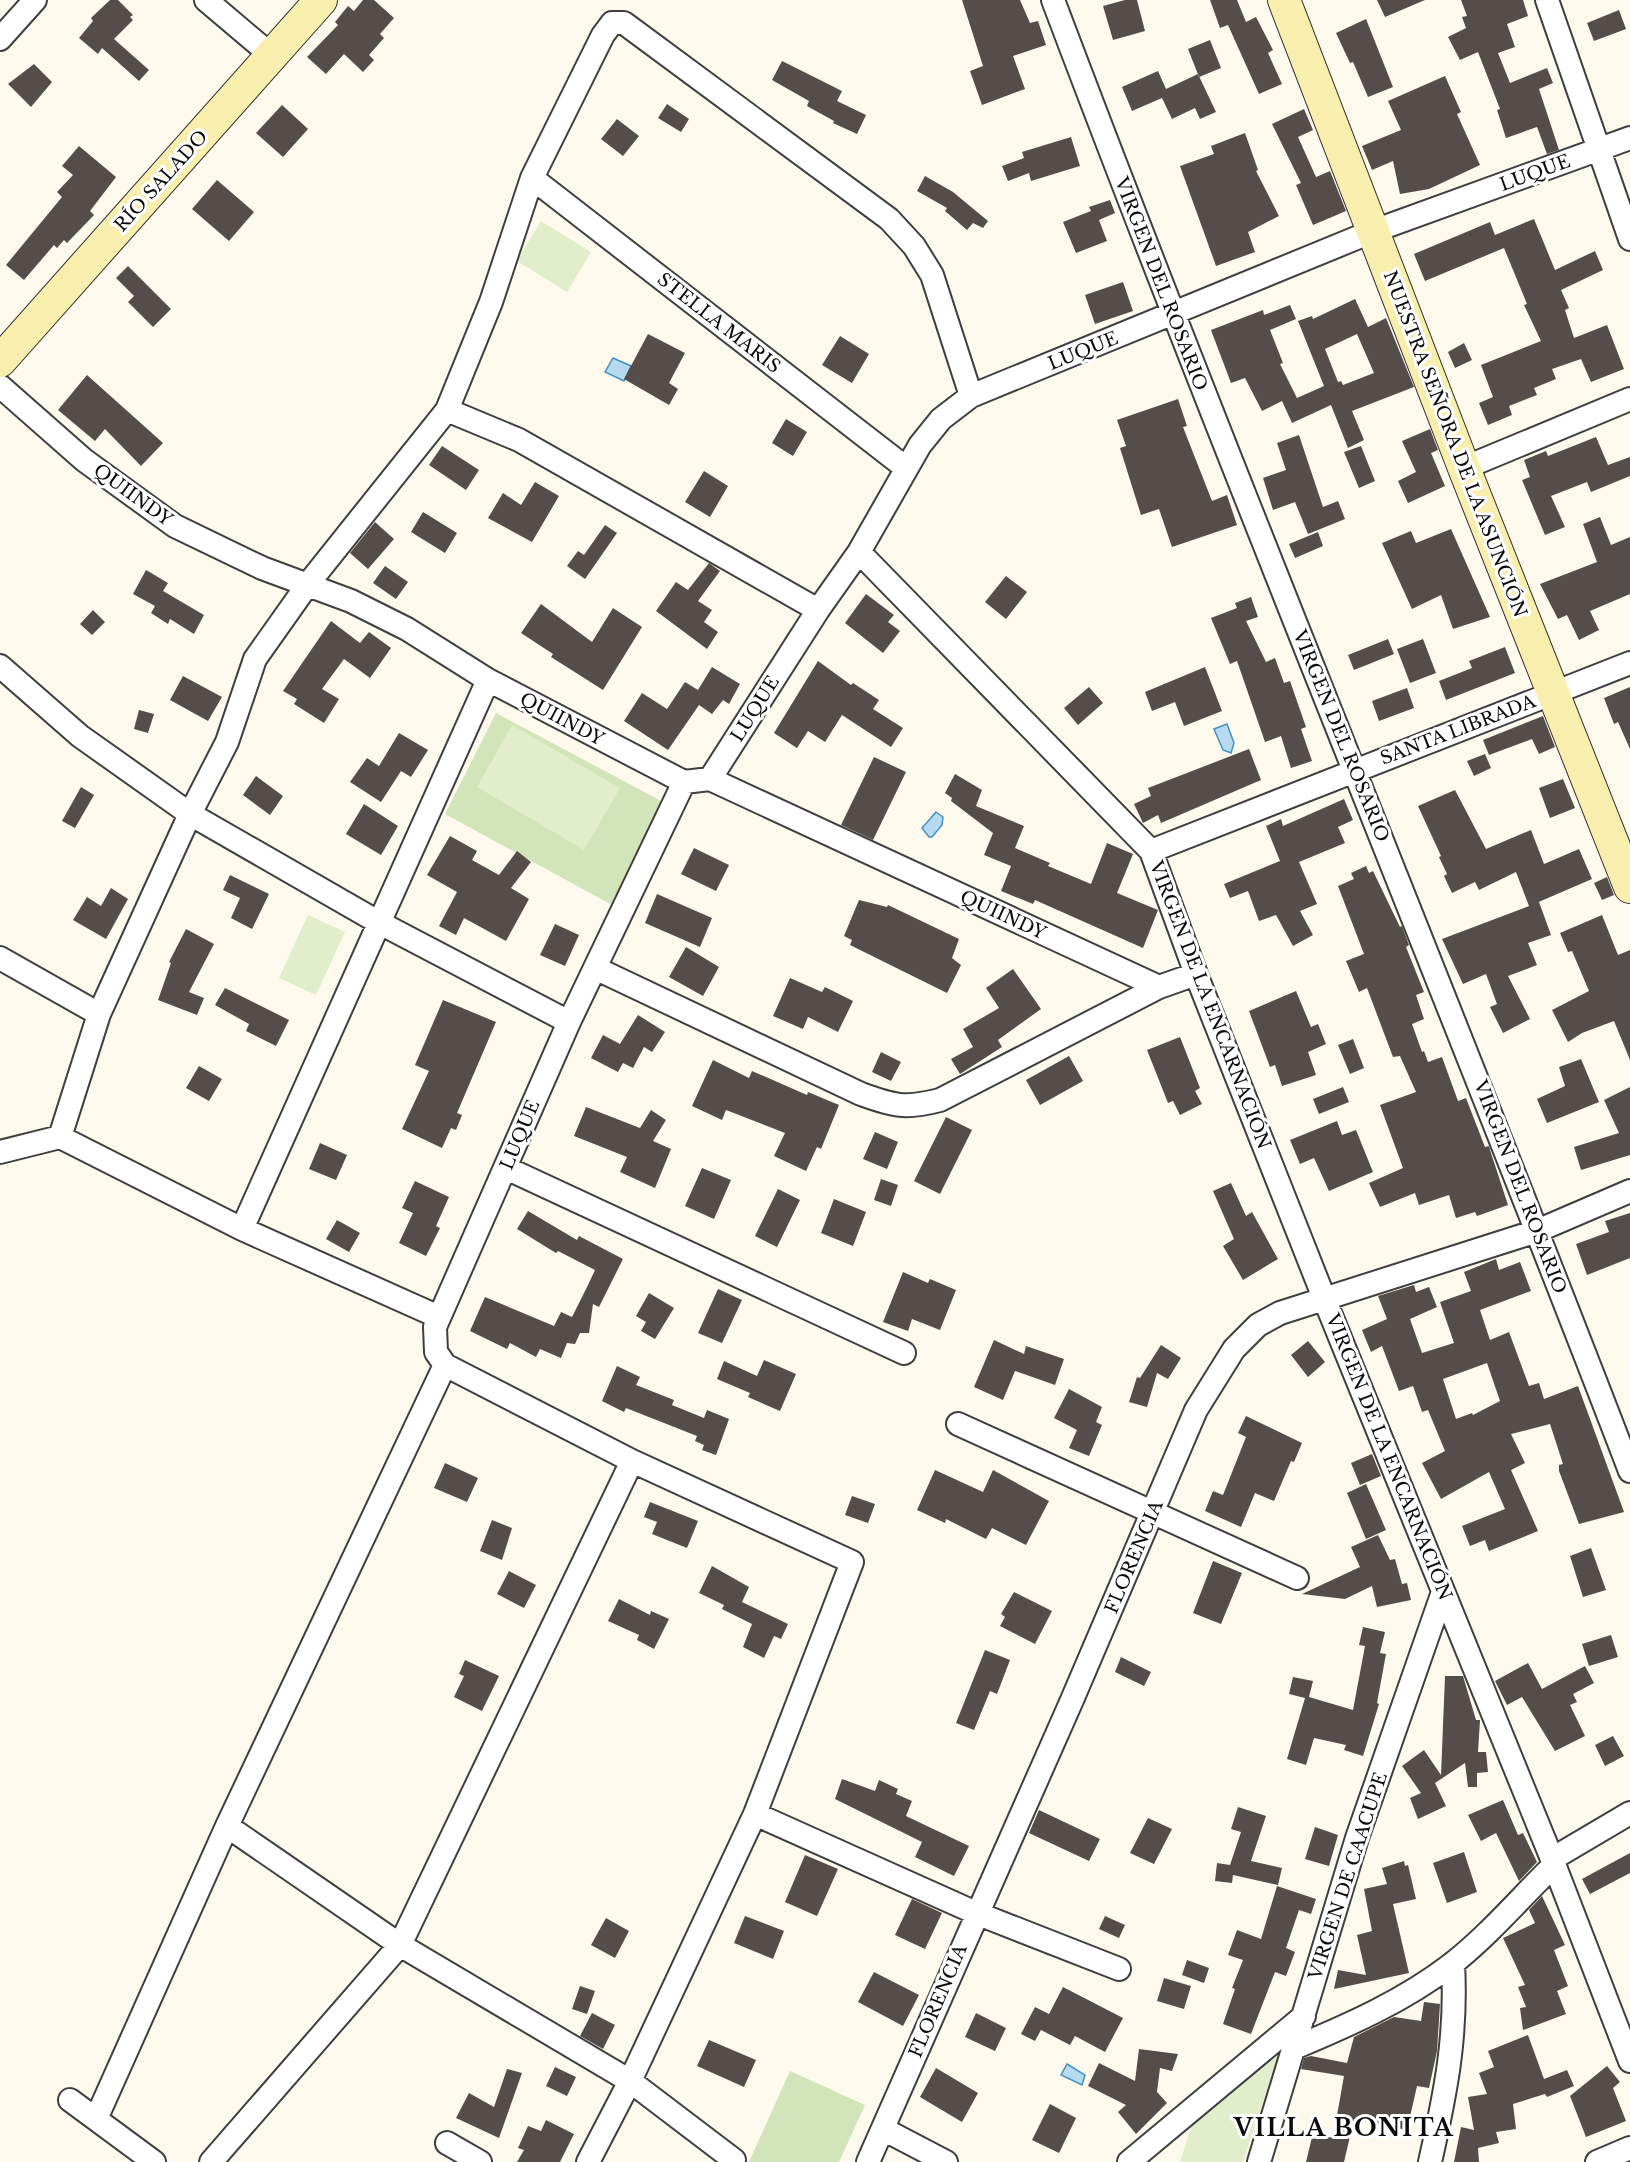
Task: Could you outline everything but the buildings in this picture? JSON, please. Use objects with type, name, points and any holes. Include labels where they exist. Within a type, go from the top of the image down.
[{"type":"street","points":[[0,39],[35,0]]},
{"type":"street","points":[[206,0],[272,56]]},
{"type":"street","name":"RÍO SALADO","points":[[0,361],[321,0]]},
{"type":"street","name":"VIRGEN DEL ROSARIO","points":[[1053,0],[1172,315],[1355,771],[1630,1471]]},
{"type":"street","name":"NUESTRA SEÑORA DE LA ASUNCIÓN","points":[[1284,0],[1371,232],[1630,887]]},
{"type":"street","points":[[1547,0],[1630,239]]},
{"type":"street","points":[[60,1137],[99,1014],[190,814],[227,742],[255,659],[308,584],[447,410],[491,302],[532,178],[603,35],[612,23],[624,23],[889,219],[914,246],[932,275],[971,396]]},
{"type":"street","name":"LUQUE","points":[[710,779],[818,610],[859,552],[920,445],[941,419],[971,396],[1371,232],[1630,138]]},
{"type":"street","name":"STELLA MARIS","points":[[532,178],[906,468]]},
{"type":"street","name":"QUIINDY","points":[[0,386],[84,459],[175,526],[262,568],[351,601],[406,629],[488,680],[684,782]]},
{"type":"street","points":[[1464,468],[1630,399]]},
{"type":"street","points":[[447,410],[519,440],[818,610]]},
{"type":"street","points":[[859,552],[1151,851]]},
{"type":"street","name":"SANTA LIBRADA","points":[[1151,851],[1630,663]]},
{"type":"street","points":[[0,666],[80,736],[190,814],[378,922],[568,1022]]},
{"type":"street","points":[[242,1230],[488,680]]},
{"type":"street","points":[[684,782],[710,779]]},
{"type":"street","name":"QUIINDY","points":[[710,779],[1159,987]]},
{"type":"street","name":"LUQUE","points":[[437,1322],[568,1022],[684,782]]},
{"type":"street","name":"VIRGEN DE LA ENCARNACIÓN","points":[[1151,851],[1196,974],[1324,1298],[1553,1862],[1630,2061]]},
{"type":"street","points":[[0,958],[99,1014]]},
{"type":"street","points":[[595,968],[861,1094],[888,1104],[913,1107],[940,1100],[1159,987],[1196,974]]},
{"type":"street","points":[[0,1152],[60,1137],[242,1230],[437,1322],[436,1352],[445,1365],[632,1461],[852,1562],[755,1814],[630,2081],[588,2162]]},
{"type":"street","points":[[506,1168],[904,1353]]},
{"type":"street","name":"FLORENCIA","points":[[868,2162],[1196,1410],[1234,1349],[1258,1325],[1280,1312],[1537,1231],[1630,1191]]},
{"type":"street","points":[[96,2119],[227,1826],[445,1365]]},
{"type":"street","points":[[958,1424],[1297,1578]]},
{"type":"street","points":[[211,2162],[400,1944],[632,1461]]},
{"type":"street","name":"VIRGEN DE CAACUPE","points":[[1258,2162],[1357,1838],[1443,1592]]},
{"type":"street","points":[[755,1814],[976,1912],[1119,1969]]},
{"type":"street","points":[[1294,2048],[1350,2024],[1410,1993],[1453,1963],[1553,1862],[1630,1814]]},
{"type":"street","points":[[227,1826],[400,1944],[630,2081],[734,2160]]},
{"type":"street","points":[[1430,2162],[1448,2084],[1453,2044],[1455,2010],[1453,1963]]},
{"type":"street","points":[[1128,2162],[1304,2016]]},
{"type":"street","points":[[70,2100],[154,2162]]},
{"type":"street","points":[[883,2129],[946,2162]]},
{"type":"street","points":[[447,2143],[480,2162]]},
{"type":"street","points":[[1597,2162],[1630,2148]]},
{"type":"green space","points":[[541,221],[591,252],[567,292],[517,261]]},
{"type":"green space","points":[[496,713],[665,803],[612,905],[445,814]]},
{"type":"green space","points":[[512,725],[620,788],[584,850],[477,787]]},
{"type":"green space","points":[[308,915],[345,932],[316,995],[279,978]]},
{"type":"green space","points":[[1279,2053],[1243,2162],[1180,2162],[1195,2115]]},
{"type":"green space","points":[[790,2071],[865,2105],[839,2162],[749,2162]]},
{"type":"water","points":[[613,358],[631,366],[624,381],[605,372]]},
{"type":"water","points":[[1227,724],[1234,743],[1231,753],[1223,750],[1214,729]]},
{"type":"water","points":[[936,812],[943,817],[942,825],[932,837],[929,837],[922,828]]},
{"type":"water","points":[[1067,2064],[1085,2075],[1082,2085],[1061,2075]]},
{"type":"district","name":"VILLA BONITA","points":[[1344,2128]]}]
